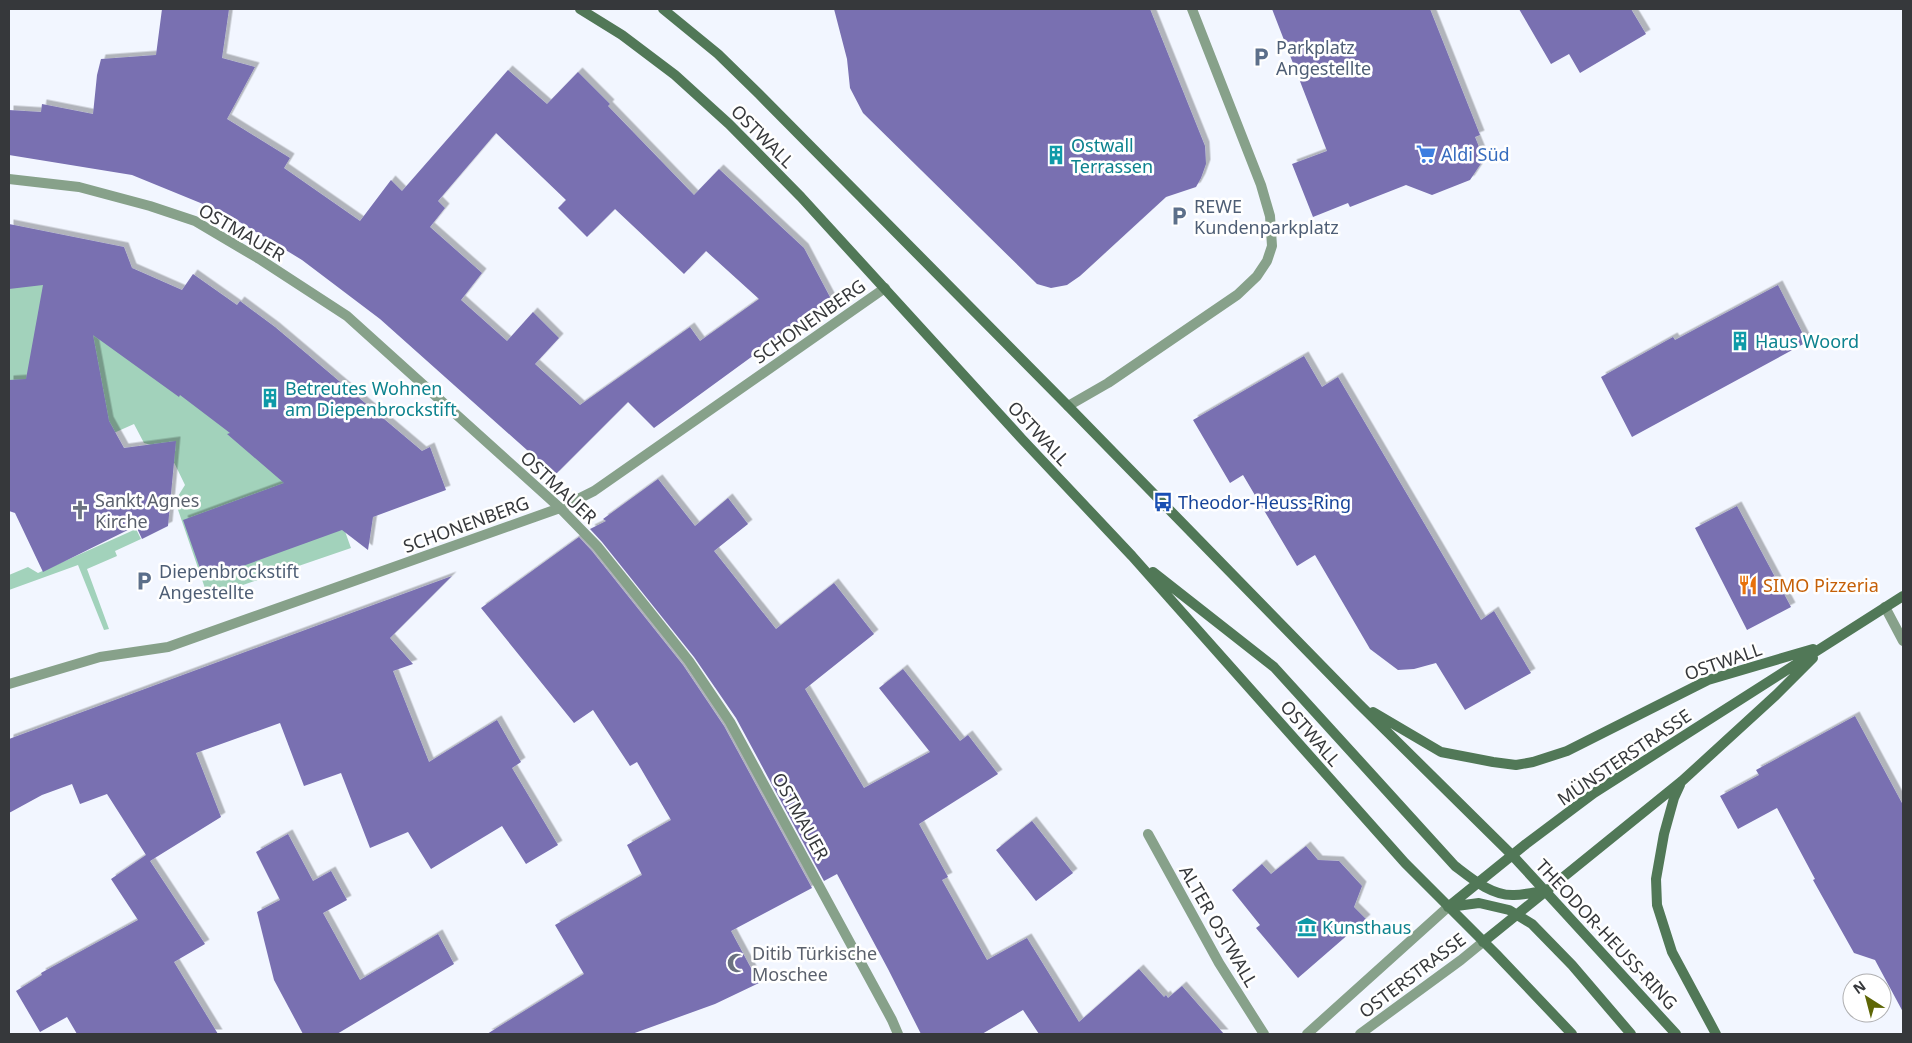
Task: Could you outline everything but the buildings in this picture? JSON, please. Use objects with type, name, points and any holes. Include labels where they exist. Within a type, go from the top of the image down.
[{"type":"main road","name":"OSTWALL","points":[[580,9],[622,35],[675,75],[729,124],[801,197],[1021,438],[1132,556],[1397,855],[1448,907]]},
{"type":"main road","name":"OSTWALL","points":[[663,9],[718,54],[759,94],[1068,406],[1359,704],[1512,856]]},
{"type":"main road","points":[[1132,556],[1274,667],[1455,866],[1478,883],[1490,889],[1513,895],[1546,890]]},
{"type":"main road","name":"MÜNSTERSTRASSE","points":[[1448,907],[1594,793],[1903,596]]},
{"type":"main road","name":"OSTWALL","points":[[1359,704],[1441,752],[1493,762],[1516,764],[1533,762],[1567,751],[1708,680],[1826,645]]},
{"type":"main road","name":"MÜNSTERSTRASSE","points":[[1483,942],[1682,781],[1826,645]]},
{"type":"main road","points":[[1682,781],[1674,798],[1664,834],[1656,879],[1657,905],[1672,952],[1716,1034]]},
{"type":"main road","name":"THEODOR-HEUSS-RING","points":[[1512,856],[1546,890],[1676,1034]]},
{"type":"main road","points":[[1448,907],[1479,903],[1509,910],[1534,925],[1631,1034]]},
{"type":"main road","points":[[1448,907],[1572,1034]]},
{"type":"street","points":[[1068,406],[1108,383],[1237,295],[1257,276],[1267,261],[1272,246],[1270,216],[1261,185],[1192,9]]},
{"type":"street","name":"OSTMAUER","points":[[9,179],[79,187],[150,206],[195,221],[261,260],[347,316],[560,508],[597,546],[689,661],[730,722],[898,1034]]},
{"type":"street","name":"SCHONENBERG","points":[[9,684],[100,657],[168,647],[560,508],[594,491],[885,288]]},
{"type":"street","points":[[1885,607],[1903,640]]},
{"type":"street","name":"ALTER OSTWALL","points":[[1148,834],[1219,963],[1264,1034]]},
{"type":"street","name":"OSTERSTRASSE","points":[[1307,1034],[1448,907]]},
{"type":"street","name":"OSTERSTRASSE","points":[[1360,1034],[1483,942]]},
{"type":"green space","points":[[25,274],[107,290],[342,523],[351,548],[208,597],[175,501],[185,485],[168,450],[144,443],[134,424],[107,436],[117,455],[9,507],[9,275]]},
{"type":"green space","points":[[136,529],[141,539],[115,551],[117,556],[87,569],[109,629],[104,630],[78,565],[9,590],[9,575],[28,567],[38,573]]},
{"type":"place","name":"Parkplatz Angestellte","points":[[1261,57]]},
{"type":"place","name":"Aldi Süd","points":[[1426,154]]},
{"type":"place","name":"Ostwall Terrassen","points":[[1056,155]]},
{"type":"place","name":"REWE Kundenparkplatz","points":[[1179,216]]},
{"type":"place","name":"Haus Woord","points":[[1740,341]]},
{"type":"place","name":"Betreutes Wohnen am Diepenbrockstift","points":[[270,398]]},
{"type":"place","name":"Theodor-Heuss-Ring","points":[[1163,502]]},
{"type":"place","name":"Sankt Agnes Kirche","points":[[80,510]]},
{"type":"place","name":"Diepenbrockstift Angestellte","points":[[144,581]]},
{"type":"place","name":"SIMO Pizzeria","points":[[1748,585]]},
{"type":"place","name":"Kunsthaus","points":[[1307,927]]},
{"type":"place","name":"Ditib Türkische Moschee","points":[[737,963]]}]
